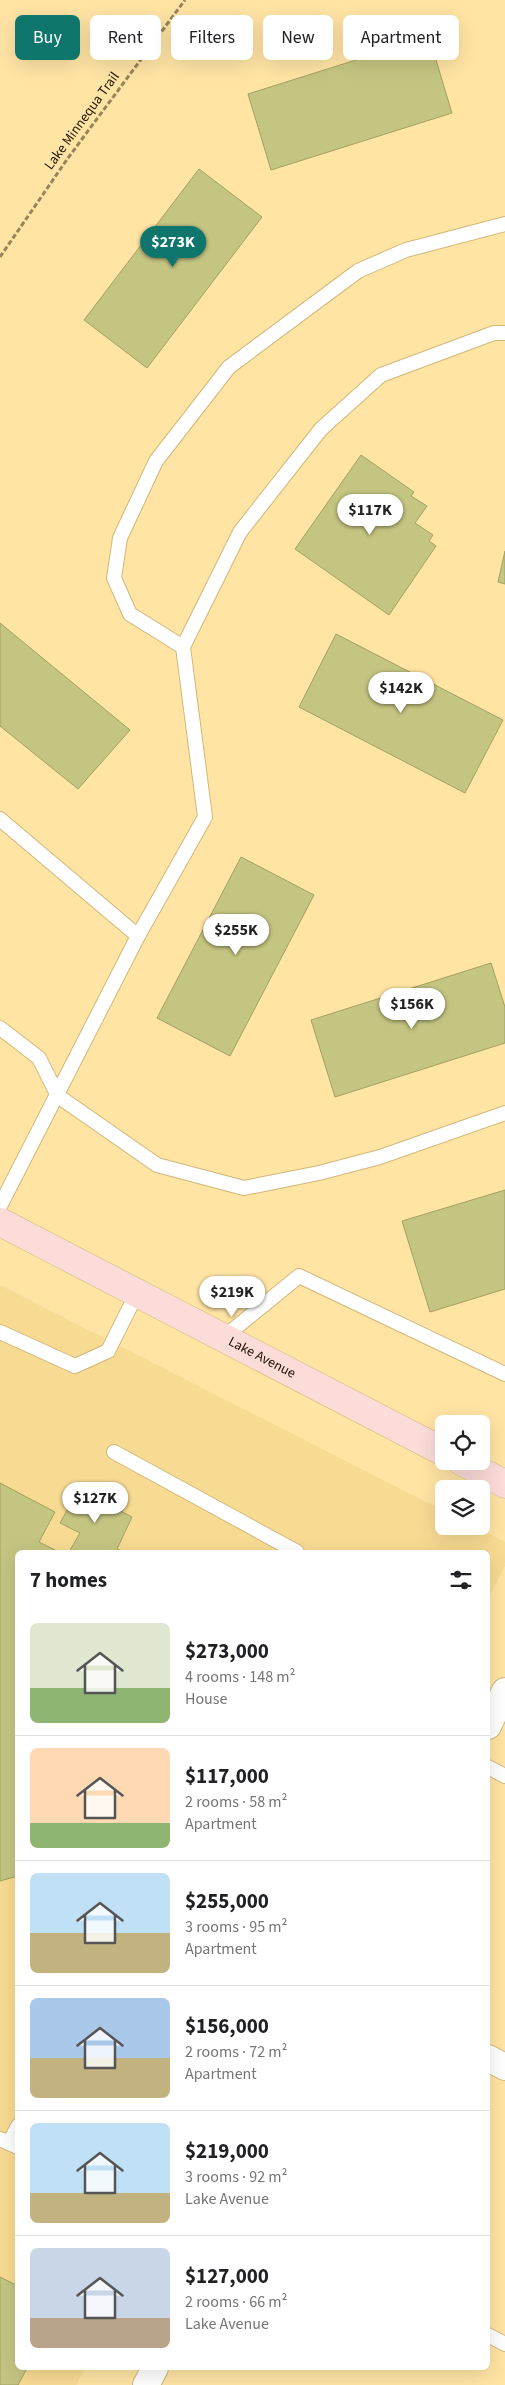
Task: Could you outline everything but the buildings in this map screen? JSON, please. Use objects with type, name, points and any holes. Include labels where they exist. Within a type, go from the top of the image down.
[{"type":"main road","name":"Lake Avenue","points":[[0,1222],[435,1447]]},
{"type":"main road","points":[[478,1470],[505,1484]]},
{"type":"street","points":[[490,1722],[505,1691]]},
{"type":"street","points":[[490,2059],[505,2067]]},
{"type":"street","points":[[146,2385],[154,2370]]},
{"type":"lane","points":[[183,648],[130,614],[114,578],[120,538],[156,461],[230,367],[358,270],[406,250],[505,224]]},
{"type":"lane","points":[[0,1206],[58,1096],[138,936],[205,817],[183,648],[240,532],[321,429],[381,375],[494,333],[505,333]]},
{"type":"lane","points":[[0,819],[138,936]]},
{"type":"lane","points":[[0,1028],[39,1058],[58,1096],[157,1165],[244,1188],[320,1173],[380,1157],[505,1114]]},
{"type":"lane","points":[[223,1338],[299,1276],[505,1374]]},
{"type":"lane","points":[[0,1332],[75,1366],[108,1351],[137,1293]]},
{"type":"lane","points":[[114,1452],[293,1550]]},
{"type":"lane","points":[[490,1768],[505,1776]]},
{"type":"lane","points":[[9,2143],[15,2132]]},
{"type":"lane","points":[[490,2336],[505,2344]]},
{"type":"path","name":"Lake Minnequa Trail","points":[[0,257],[68,158],[186,0]]},
{"type":"shaded area","points":[[0,1285],[435,1506],[435,1535],[490,1534],[505,1542],[505,1566],[490,1595],[490,1550],[15,1550],[15,2370],[84,2370],[76,2385],[0,2385]]}]
